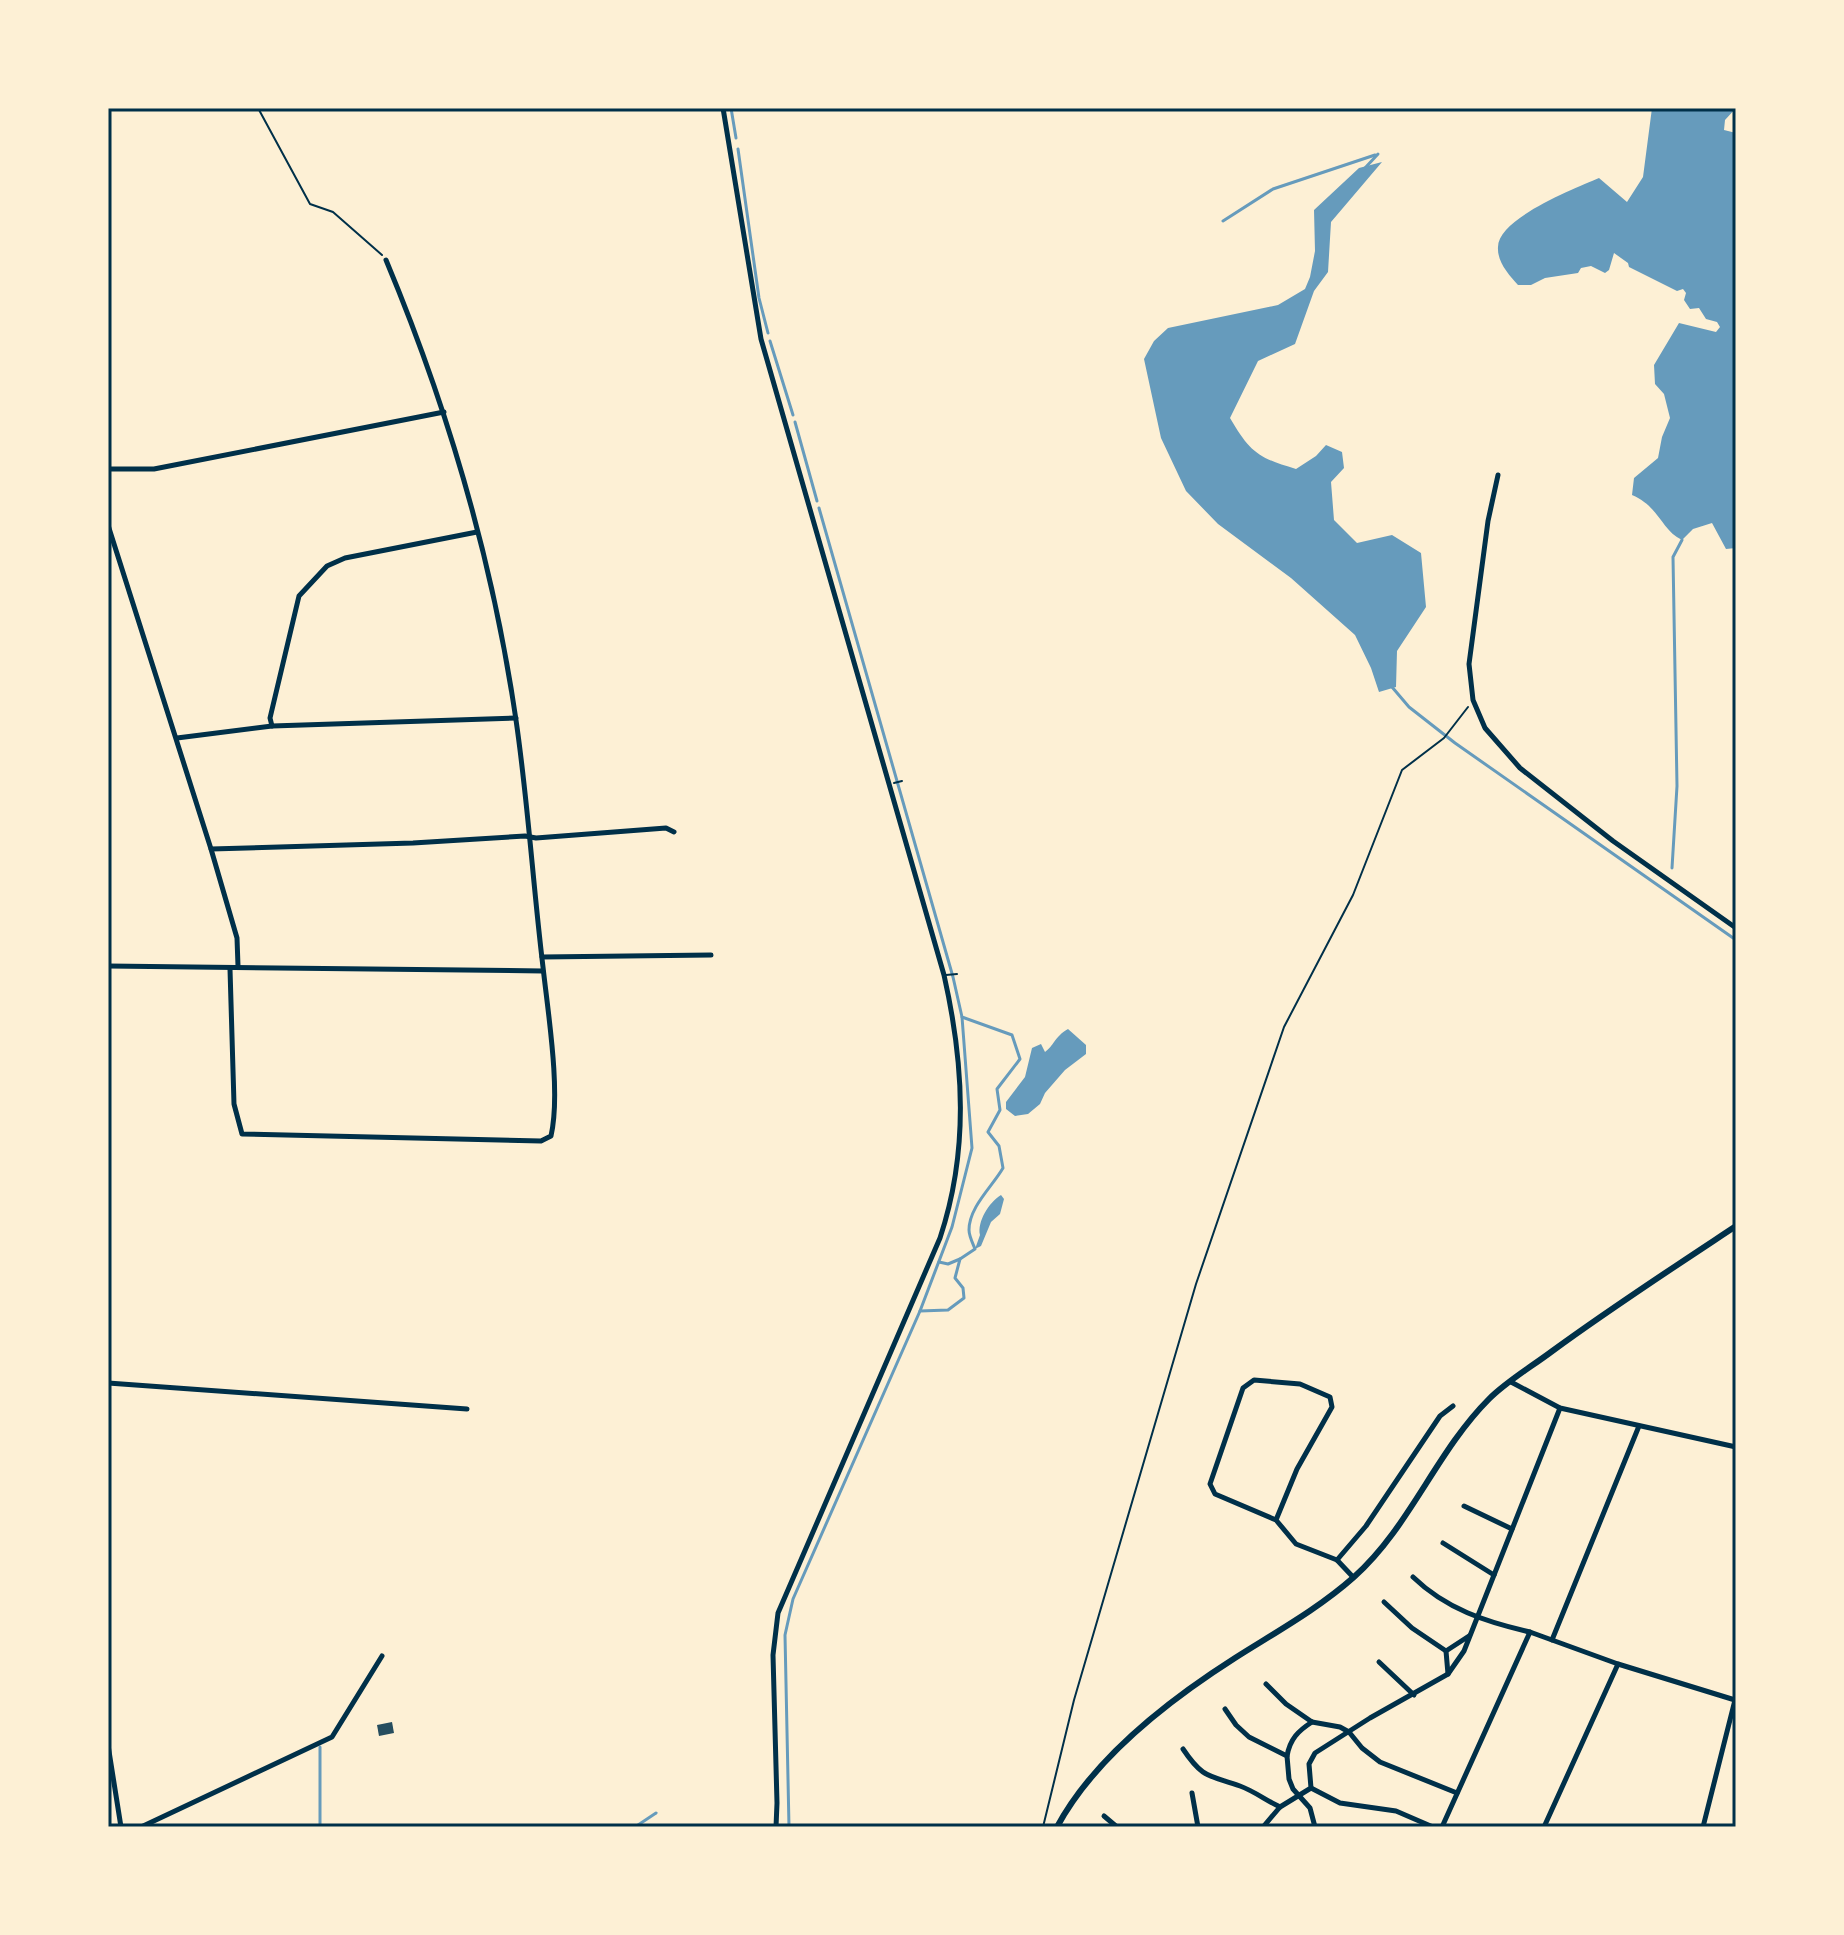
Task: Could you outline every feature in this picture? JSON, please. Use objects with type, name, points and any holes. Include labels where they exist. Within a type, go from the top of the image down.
[{"type":"street","points":[[723,108],[761,339],[947,975],[961,1110],[957,1180],[940,1238],[778,1613],[773,1655],[776,1827]]},
{"type":"street","points":[[230,969],[234,1104],[242,1134],[545,1140],[551,1136],[554,1113],[548,1002],[516,718],[499,626],[444,412],[386,260]]},
{"type":"street","points":[[108,469],[154,469],[444,412]]},
{"type":"street","points":[[1498,475],[1488,521],[1469,664],[1473,700],[1485,728],[1520,768],[1613,841],[1736,928]]},
{"type":"street","points":[[108,525],[211,849],[237,938],[238,966]]},
{"type":"street","points":[[272,726],[270,718],[299,596],[313,579],[327,566],[345,558],[477,532]]},
{"type":"street","points":[[177,738],[272,726],[516,718]]},
{"type":"street","points":[[211,849],[531,837],[666,828],[674,832]]},
{"type":"street","points":[[542,957],[711,955]]},
{"type":"street","points":[[108,966],[543,971]]},
{"type":"street","points":[[1057,1827],[1068,1806],[1106,1759],[1182,1695],[1315,1609],[1380,1552],[1456,1440],[1489,1398],[1577,1332],[1736,1226]]},
{"type":"street","points":[[1276,1520],[1297,1469],[1330,1412],[1332,1402],[1325,1393],[1300,1384],[1254,1380],[1243,1388],[1210,1484],[1215,1494],[1276,1520],[1296,1544],[1337,1560],[1353,1577]]},
{"type":"street","points":[[1511,1382],[1560,1408],[1736,1447]]},
{"type":"street","points":[[108,1383],[467,1409]]},
{"type":"street","points":[[1337,1560],[1366,1526],[1440,1416],[1453,1406]]},
{"type":"street","points":[[1311,1788],[1309,1764],[1315,1753],[1448,1674],[1464,1651],[1560,1408]]},
{"type":"street","points":[[1552,1640],[1639,1426]]},
{"type":"street","points":[[1464,1506],[1512,1529]]},
{"type":"street","points":[[1443,1543],[1494,1575]]},
{"type":"street","points":[[1413,1577],[1439,1599],[1477,1618],[1735,1698],[1703,1827]]},
{"type":"street","points":[[1384,1602],[1412,1628],[1446,1651]]},
{"type":"street","points":[[1442,1827],[1530,1632]]},
{"type":"street","points":[[1446,1651],[1470,1636]]},
{"type":"street","points":[[1446,1651],[1448,1674]]},
{"type":"street","points":[[141,1827],[332,1737],[382,1656]]},
{"type":"street","points":[[1379,1662],[1414,1695]]},
{"type":"street","points":[[1544,1827],[1618,1664]]},
{"type":"street","points":[[1266,1684],[1286,1704],[1312,1722],[1340,1727],[1349,1732],[1362,1748],[1380,1762],[1457,1793]]},
{"type":"street","points":[[1225,1709],[1249,1737],[1287,1756]]},
{"type":"street","points":[[1312,1722],[1299,1731],[1289,1745],[1287,1756],[1289,1779],[1310,1808],[1315,1827]]},
{"type":"street","points":[[108,1745],[121,1827]]},
{"type":"street","points":[[1183,1749],[1204,1774],[1244,1788],[1280,1807]]},
{"type":"street","points":[[1263,1827],[1280,1807],[1311,1788]]},
{"type":"street","points":[[1311,1788],[1340,1803],[1396,1811],[1433,1827]]},
{"type":"street","points":[[1192,1793],[1198,1827]]},
{"type":"street","points":[[1104,1816],[1117,1827]]},
{"type":"lane","points":[[894,783],[902,781]]},
{"type":"lane","points":[[947,975],[957,974]]},
{"type":"path","points":[[258,108],[310,204],[333,212],[386,260]]},
{"type":"path","points":[[1043,1827],[1074,1700],[1196,1284],[1284,1027],[1353,895],[1402,770],[1444,738],[1473,700]]},
{"type":"water","points":[[1652,108],[1736,108],[1725,120],[1724,130],[1736,133],[1736,548],[1726,549],[1712,523],[1693,529],[1682,540],[1649,506],[1632,495],[1634,478],[1658,458],[1670,418],[1664,394],[1655,384],[1654,365],[1679,323],[1716,332],[1720,327],[1717,322],[1706,319],[1699,308],[1690,309],[1684,300],[1686,293],[1683,289],[1677,291],[1629,267],[1614,253],[1609,270],[1605,273],[1591,266],[1581,268],[1578,273],[1545,278],[1531,285],[1518,285],[1504,268],[1498,253],[1501,236],[1524,215],[1599,178],[1627,202],[1643,177]]},
{"type":"water","points":[[1382,162],[1331,222],[1328,272],[1314,291],[1295,344],[1258,361],[1230,418],[1243,439],[1256,452],[1296,469],[1326,445],[1342,452],[1344,468],[1331,482],[1334,520],[1357,543],[1392,535],[1421,553],[1426,607],[1397,651],[1396,687],[1379,692],[1355,635],[1291,578],[1218,524],[1186,491],[1161,438],[1144,359],[1154,341],[1168,328],[1278,305],[1305,289],[1315,251],[1314,210],[1359,168]]},
{"type":"water","points":[[1068,1029],[1086,1045],[1086,1054],[1065,1070],[1045,1093],[1040,1104],[1028,1114],[1015,1116],[1006,1109],[1006,1102],[1025,1077],[1032,1048],[1041,1044],[1045,1052]]},
{"type":"water","points":[[1001,1195],[1004,1199],[1000,1214],[991,1222],[981,1246],[975,1249],[985,1213]]},
{"type":"building","points":[[392,1722],[394,1733],[379,1736],[377,1725]]},
{"type":"waterway","points":[[731,108],[736,138]]},
{"type":"waterway","points":[[738,149],[759,298],[768,333]]},
{"type":"waterway","points":[[1365,168],[1378,154]]},
{"type":"waterway","points":[[1223,221],[1273,189],[1375,155]]},
{"type":"waterway","points":[[770,341],[793,415]]},
{"type":"waterway","points":[[795,422],[817,501]]},
{"type":"waterway","points":[[789,1827],[785,1635],[793,1599],[920,1311],[948,1310],[964,1298],[963,1288],[955,1278],[960,1259],[975,1249],[969,1232],[970,1222],[977,1205],[1003,1168],[999,1146],[988,1132],[1000,1110],[997,1089],[1020,1059],[1012,1035],[962,1017],[819,508]]},
{"type":"waterway","points":[[1672,868],[1677,786],[1673,557],[1682,540]]},
{"type":"waterway","points":[[1392,687],[1409,707],[1455,743],[1736,940]]},
{"type":"waterway","points":[[920,1311],[952,1227],[972,1148],[962,1017]]},
{"type":"waterway","points":[[939,1262],[948,1264],[960,1259]]},
{"type":"waterway","points":[[320,1747],[320,1827]]},
{"type":"waterway","points":[[635,1827],[656,1813]]}]
